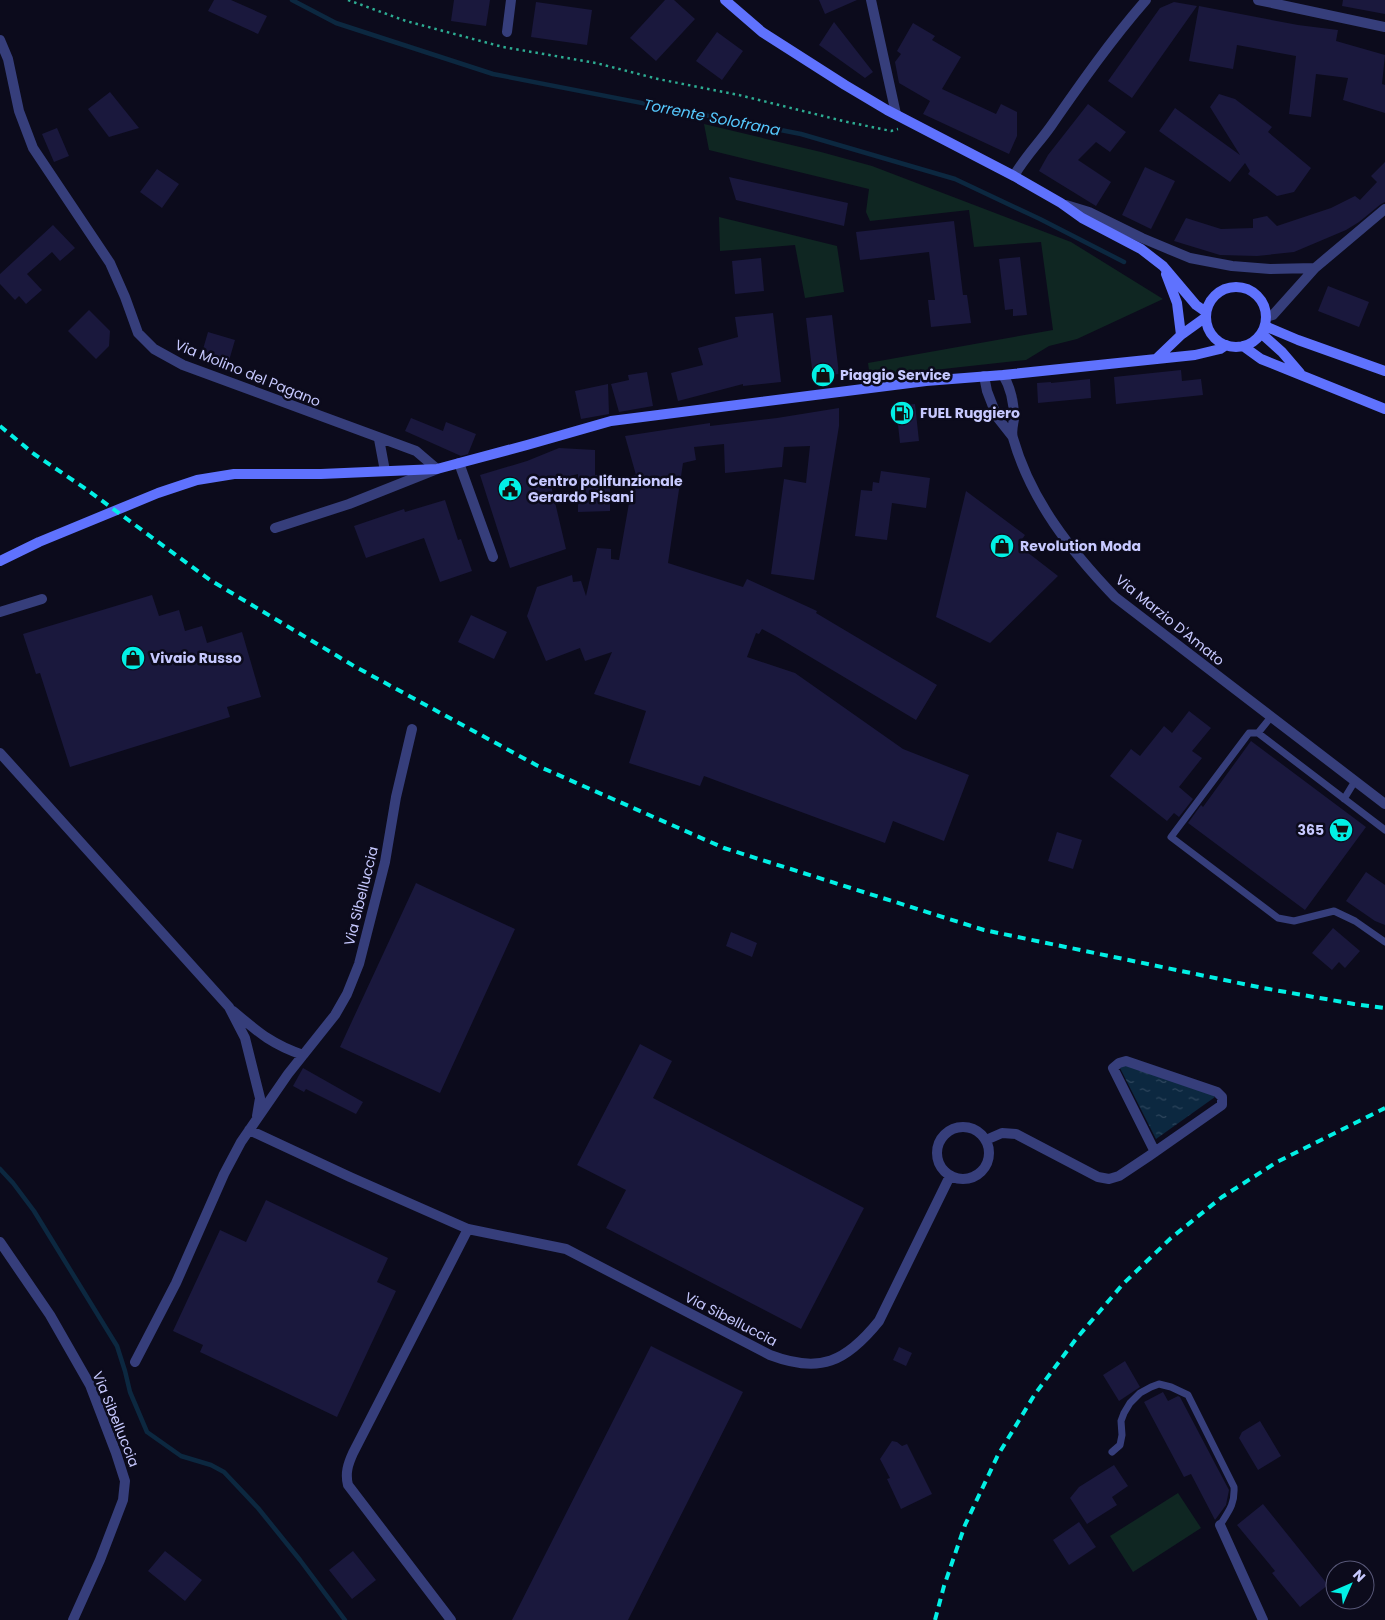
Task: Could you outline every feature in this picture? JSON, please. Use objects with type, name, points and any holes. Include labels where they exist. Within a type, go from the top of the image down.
[{"type":"main road","points":[[725,1],[762,32],[845,85],[1014,176],[1061,203],[1082,218],[1141,249],[1163,266],[1206,314]]},
{"type":"main road","points":[[1163,266],[1177,302],[1181,335]]},
{"type":"main road","points":[[1234,287],[1244,288],[1253,292],[1260,298],[1265,307],[1264,326],[1252,343],[1234,347],[1226,345],[1218,341],[1211,334],[1207,326],[1206,314],[1210,301],[1225,289],[1234,287]]},
{"type":"main road","points":[[1156,359],[1206,314]]},
{"type":"main road","points":[[1264,326],[1385,371]]},
{"type":"main road","points":[[1264,326],[1300,374]]},
{"type":"main road","points":[[0,561],[39,542],[158,493],[197,480],[234,474],[321,474],[437,469],[611,421],[916,383],[1195,355],[1220,349],[1226,345]]},
{"type":"main road","points":[[1243,346],[1262,359],[1385,409]]},
{"type":"street","points":[[507,32],[511,0]]},
{"type":"street","points":[[871,0],[896,114]]},
{"type":"street","points":[[1014,176],[1019,166],[1049,129],[1087,75],[1146,0]]},
{"type":"street","points":[[1258,0],[1385,27]]},
{"type":"street","name":"Via Molino del Pagano","points":[[0,40],[8,59],[19,111],[33,148],[110,263],[138,333],[154,349],[183,365],[416,451],[437,469]]},
{"type":"street","points":[[1061,203],[1089,212],[1142,238],[1190,258],[1232,266],[1270,269],[1315,268]]},
{"type":"street","points":[[1264,326],[1315,268],[1385,210]]},
{"type":"street","name":"Via Marzio D'Amato","points":[[1003,375],[1010,387],[1014,417],[1012,436],[1030,485],[1059,533],[1092,573],[1115,597],[1385,804]]},
{"type":"street","points":[[984,376],[987,391],[997,417],[1012,436]]},
{"type":"street","points":[[380,439],[385,471]]},
{"type":"street","points":[[459,463],[493,557]]},
{"type":"street","points":[[275,528],[349,504],[437,469]]},
{"type":"street","points":[[0,612],[42,599]]},
{"type":"street","name":"Via Sibelluccia","points":[[135,1362],[176,1283],[224,1174],[249,1130],[288,1074],[335,1015],[347,994],[359,964],[385,862],[396,797],[412,729]]},
{"type":"street","name":"Via Sibelluccia","points":[[0,753],[229,1007],[264,1037],[284,1049],[303,1055]]},
{"type":"street","name":"Via Sibelluccia","points":[[229,1007],[245,1038],[260,1098],[256,1120]]},
{"type":"street","points":[[986,1140],[1002,1133],[1016,1134],[1098,1177],[1108,1178],[1119,1176],[1155,1152],[1222,1105],[1222,1097],[1218,1092],[1126,1061],[1119,1063],[1113,1068],[1155,1152]]},
{"type":"street","points":[[964,1127],[980,1133],[986,1140],[989,1148],[987,1165],[975,1177],[966,1180],[950,1176],[943,1171],[938,1163],[936,1154],[941,1138],[955,1128],[964,1127]]},
{"type":"street","name":"Via Sibelluccia","points":[[249,1130],[468,1229],[566,1249],[770,1355],[781,1359],[811,1364],[827,1362],[851,1350],[866,1337],[879,1321],[950,1176]]},
{"type":"street","points":[[451,1620],[348,1486],[346,1478],[347,1467],[353,1453],[468,1229]]},
{"type":"street","name":"Via Sibelluccia","points":[[0,1242],[50,1316],[90,1385],[125,1481],[123,1500],[100,1560],[73,1620]]},
{"type":"street","points":[[1220,1525],[1263,1620]]},
{"type":"lane","points":[[1258,733],[1271,717]]},
{"type":"lane","points":[[1385,830],[1258,733],[1249,733],[1172,837],[1278,918],[1294,921],[1334,911],[1355,921],[1385,942]]},
{"type":"lane","points":[[1344,799],[1355,781]]},
{"type":"lane","points":[[1112,1452],[1120,1445],[1122,1435],[1121,1421],[1124,1413],[1140,1393],[1158,1384],[1172,1386],[1188,1395],[1234,1487],[1235,1498],[1229,1512],[1220,1525]]},
{"type":"path","points":[[348,0],[406,21],[503,47],[596,63],[666,81],[739,95],[891,131],[916,124]]},
{"type":"green space","points":[[704,124],[872,166],[1071,242],[1163,299],[1077,339],[1049,346],[1026,360],[870,377],[868,363],[1053,330],[1041,242],[974,247],[969,210],[870,221],[866,212],[869,189],[709,150]]},
{"type":"green space","points":[[719,217],[837,246],[844,292],[805,298],[795,245],[720,251]]},
{"type":"green space","points":[[1178,1493],[1201,1528],[1133,1572],[1110,1536]]},
{"type":"water","points":[[1124,1064],[1213,1093],[1215,1097],[1156,1139],[1120,1068]]},
{"type":"building","points":[[214,0],[231,0],[267,16],[258,34],[208,11]]},
{"type":"building","points":[[454,0],[490,0],[486,26],[451,21]]},
{"type":"building","points":[[665,0],[674,0],[695,19],[656,61],[630,38]]},
{"type":"building","points":[[819,0],[857,0],[825,14]]},
{"type":"building","points":[[1343,0],[1385,0],[1385,14],[1342,6]]},
{"type":"building","points":[[536,2],[592,10],[587,45],[531,37]]},
{"type":"building","points":[[1174,2],[1197,6],[1132,98],[1108,81],[1160,8]]},
{"type":"building","points":[[1199,6],[1298,25],[1338,30],[1336,41],[1385,55],[1382,84],[1385,85],[1385,113],[1343,100],[1348,78],[1316,74],[1311,117],[1289,114],[1296,56],[1237,45],[1233,69],[1189,61]]},
{"type":"building","points":[[834,22],[873,72],[865,78],[819,45]]},
{"type":"building","points":[[913,23],[935,36],[932,40],[961,57],[942,89],[996,114],[1001,104],[1017,112],[1017,136],[1009,154],[923,114],[930,101],[899,83],[895,62],[901,54],[897,51]]},
{"type":"building","points":[[717,32],[743,51],[722,80],[696,61]]},
{"type":"building","points":[[110,92],[139,128],[109,137],[88,109]]},
{"type":"building","points":[[1219,94],[1235,99],[1272,127],[1268,132],[1311,168],[1294,192],[1277,196],[1248,174],[1250,171],[1245,163],[1230,182],[1159,131],[1175,108],[1240,155],[1210,107]]},
{"type":"building","points":[[1088,104],[1126,132],[1110,152],[1096,142],[1078,160],[1111,182],[1096,206],[1039,171],[1048,155]]},
{"type":"building","points":[[57,128],[69,156],[54,162],[42,134]]},
{"type":"building","points":[[1385,162],[1385,202],[1346,230],[1294,252],[1257,256],[1220,255],[1174,241],[1186,218],[1221,229],[1253,228],[1253,219],[1267,216],[1277,226],[1331,208],[1355,196],[1360,200],[1377,182],[1371,176]]},
{"type":"building","points":[[1145,167],[1175,181],[1151,229],[1122,215]]},
{"type":"building","points":[[157,169],[179,184],[162,208],[140,192]]},
{"type":"building","points":[[729,177],[848,203],[844,226],[736,200]]},
{"type":"building","points":[[954,221],[963,295],[967,295],[971,323],[931,327],[928,300],[935,300],[929,252],[860,260],[856,232]]},
{"type":"building","points":[[53,225],[75,248],[60,261],[52,252],[27,274],[42,290],[26,304],[19,296],[15,300],[0,284],[0,274]]},
{"type":"building","points":[[1020,257],[1027,315],[1013,316],[1013,309],[1005,310],[999,259]]},
{"type":"building","points":[[761,258],[764,291],[735,294],[732,261]]},
{"type":"building","points":[[1328,286],[1369,302],[1359,327],[1318,311]]},
{"type":"building","points":[[89,310],[110,331],[109,346],[96,359],[68,331]]},
{"type":"building","points":[[773,313],[781,382],[743,386],[743,384],[678,401],[671,373],[703,365],[698,348],[738,337],[735,317]]},
{"type":"building","points":[[832,315],[839,374],[813,377],[806,318]]},
{"type":"building","points":[[208,332],[235,340],[228,364],[201,356]]},
{"type":"building","points":[[1181,370],[1182,381],[1201,379],[1203,395],[1116,404],[1114,377]]},
{"type":"building","points":[[647,372],[653,406],[619,412],[611,384],[629,380],[628,375]]},
{"type":"building","points":[[1090,379],[1091,398],[1038,403],[1037,383]]},
{"type":"building","points":[[608,384],[609,414],[581,419],[575,391]]},
{"type":"building","points":[[915,404],[919,441],[900,443],[896,406]]},
{"type":"building","points":[[839,408],[839,426],[814,580],[771,574],[784,479],[806,483],[810,446],[784,447],[782,467],[725,473],[724,444],[694,447],[696,460],[683,463],[668,563],[743,587],[747,579],[817,611],[816,613],[937,685],[916,720],[762,629],[759,634],[756,633],[747,657],[795,673],[903,749],[969,775],[944,841],[893,821],[885,843],[704,776],[700,786],[629,763],[646,711],[594,694],[612,652],[585,661],[580,648],[546,661],[527,616],[537,587],[572,575],[573,582],[581,581],[586,596],[597,548],[611,549],[611,559],[619,560],[634,475],[636,475],[625,436],[710,423],[710,426],[777,418]]},
{"type":"building","points":[[411,418],[443,431],[446,422],[476,434],[468,454],[461,456],[405,431]]},
{"type":"building","points":[[559,448],[595,450],[595,475],[610,475],[610,511],[578,512],[578,474],[550,481],[566,549],[510,568],[480,475],[527,461]]},
{"type":"building","points":[[881,471],[930,478],[926,508],[892,503],[887,540],[855,536],[861,490],[872,491],[873,482],[879,483]]},
{"type":"building","points":[[966,491],[1025,535],[1018,545],[1058,576],[990,643],[936,617]]},
{"type":"building","points":[[445,500],[458,540],[461,539],[472,571],[440,582],[424,538],[366,558],[354,526],[404,509],[405,512]]},
{"type":"building","name":"Vivaio Russo","points":[[152,595],[159,616],[179,610],[185,631],[202,626],[207,643],[242,632],[261,697],[227,707],[230,717],[70,767],[40,673],[36,674],[23,634]]},
{"type":"building","points":[[471,615],[507,632],[494,659],[458,642]]},
{"type":"building","points":[[1189,711],[1211,728],[1192,751],[1202,758],[1179,787],[1193,799],[1179,817],[1174,813],[1167,821],[1110,776],[1131,749],[1140,756],[1164,726],[1172,733]]},
{"type":"building","points":[[1251,741],[1366,827],[1305,910],[1188,823],[1201,805],[1203,807]]},
{"type":"building","points":[[1057,832],[1082,840],[1073,869],[1048,861]]},
{"type":"building","points":[[1366,872],[1385,885],[1385,925],[1375,921],[1346,901]]},
{"type":"building","points":[[416,883],[515,929],[440,1093],[340,1047]]},
{"type":"building","points":[[1333,928],[1360,951],[1345,968],[1339,962],[1332,970],[1312,953]]},
{"type":"building","points":[[731,932],[757,943],[752,957],[726,946]]},
{"type":"building","points":[[640,1044],[672,1061],[653,1098],[864,1208],[801,1329],[606,1228],[626,1190],[577,1165]]},
{"type":"building","points":[[303,1068],[363,1102],[356,1114],[306,1089],[304,1092],[293,1086]]},
{"type":"building","points":[[266,1200],[388,1258],[377,1282],[396,1291],[337,1417],[200,1352],[203,1345],[173,1331],[220,1230],[246,1242]]},
{"type":"building","points":[[651,1346],[743,1392],[628,1620],[512,1620]]},
{"type":"building","points":[[899,1347],[912,1353],[906,1366],[893,1360]]},
{"type":"building","points":[[1125,1361],[1140,1387],[1119,1401],[1103,1375]]},
{"type":"building","points":[[1163,1392],[1168,1401],[1178,1396],[1180,1397],[1229,1490],[1226,1505],[1215,1520],[1191,1474],[1184,1477],[1144,1402]]},
{"type":"building","points":[[1260,1421],[1281,1456],[1258,1470],[1239,1438],[1242,1432]]},
{"type":"building","points":[[892,1441],[902,1446],[907,1444],[932,1494],[901,1509],[887,1479],[890,1478],[880,1459]]},
{"type":"building","points":[[1114,1465],[1128,1486],[1112,1497],[1117,1505],[1087,1524],[1070,1498],[1079,1487]]},
{"type":"building","points":[[1263,1504],[1325,1581],[1325,1587],[1300,1607],[1272,1573],[1275,1571],[1237,1525]]},
{"type":"building","points":[[1079,1522],[1096,1547],[1069,1565],[1053,1540]]},
{"type":"building","points":[[165,1551],[202,1580],[185,1601],[148,1571]]},
{"type":"building","points":[[353,1551],[376,1580],[352,1599],[329,1570]]},
{"type":"waterway","name":"Torrente Solofrana","points":[[292,0],[336,23],[493,74],[801,134],[955,179],[1040,219],[1124,262]]},
{"type":"waterway","points":[[0,1169],[34,1211],[117,1346],[130,1392],[147,1432],[181,1456],[211,1465],[224,1472],[258,1508],[345,1620]]},
{"type":"railway","points":[[0,426],[34,454],[86,489],[210,580],[354,666],[538,766],[724,848],[984,930],[1263,988],[1385,1008]]},
{"type":"railway","points":[[935,1620],[944,1586],[965,1525],[998,1455],[1035,1394],[1076,1339],[1123,1284],[1171,1238],[1222,1197],[1277,1162],[1385,1108]]},
{"type":"place","name":"Piaggio Service","points":[[823,375]]},
{"type":"place","name":"FUEL Ruggiero","points":[[902,413]]},
{"type":"place","name":"Centro polifunzionale Gerardo Pisani","points":[[510,489]]},
{"type":"place","name":"Revolution Moda","points":[[1002,546]]},
{"type":"place","name":"Vivaio Russo","points":[[133,658]]},
{"type":"place","name":"365","points":[[1341,830]]}]
